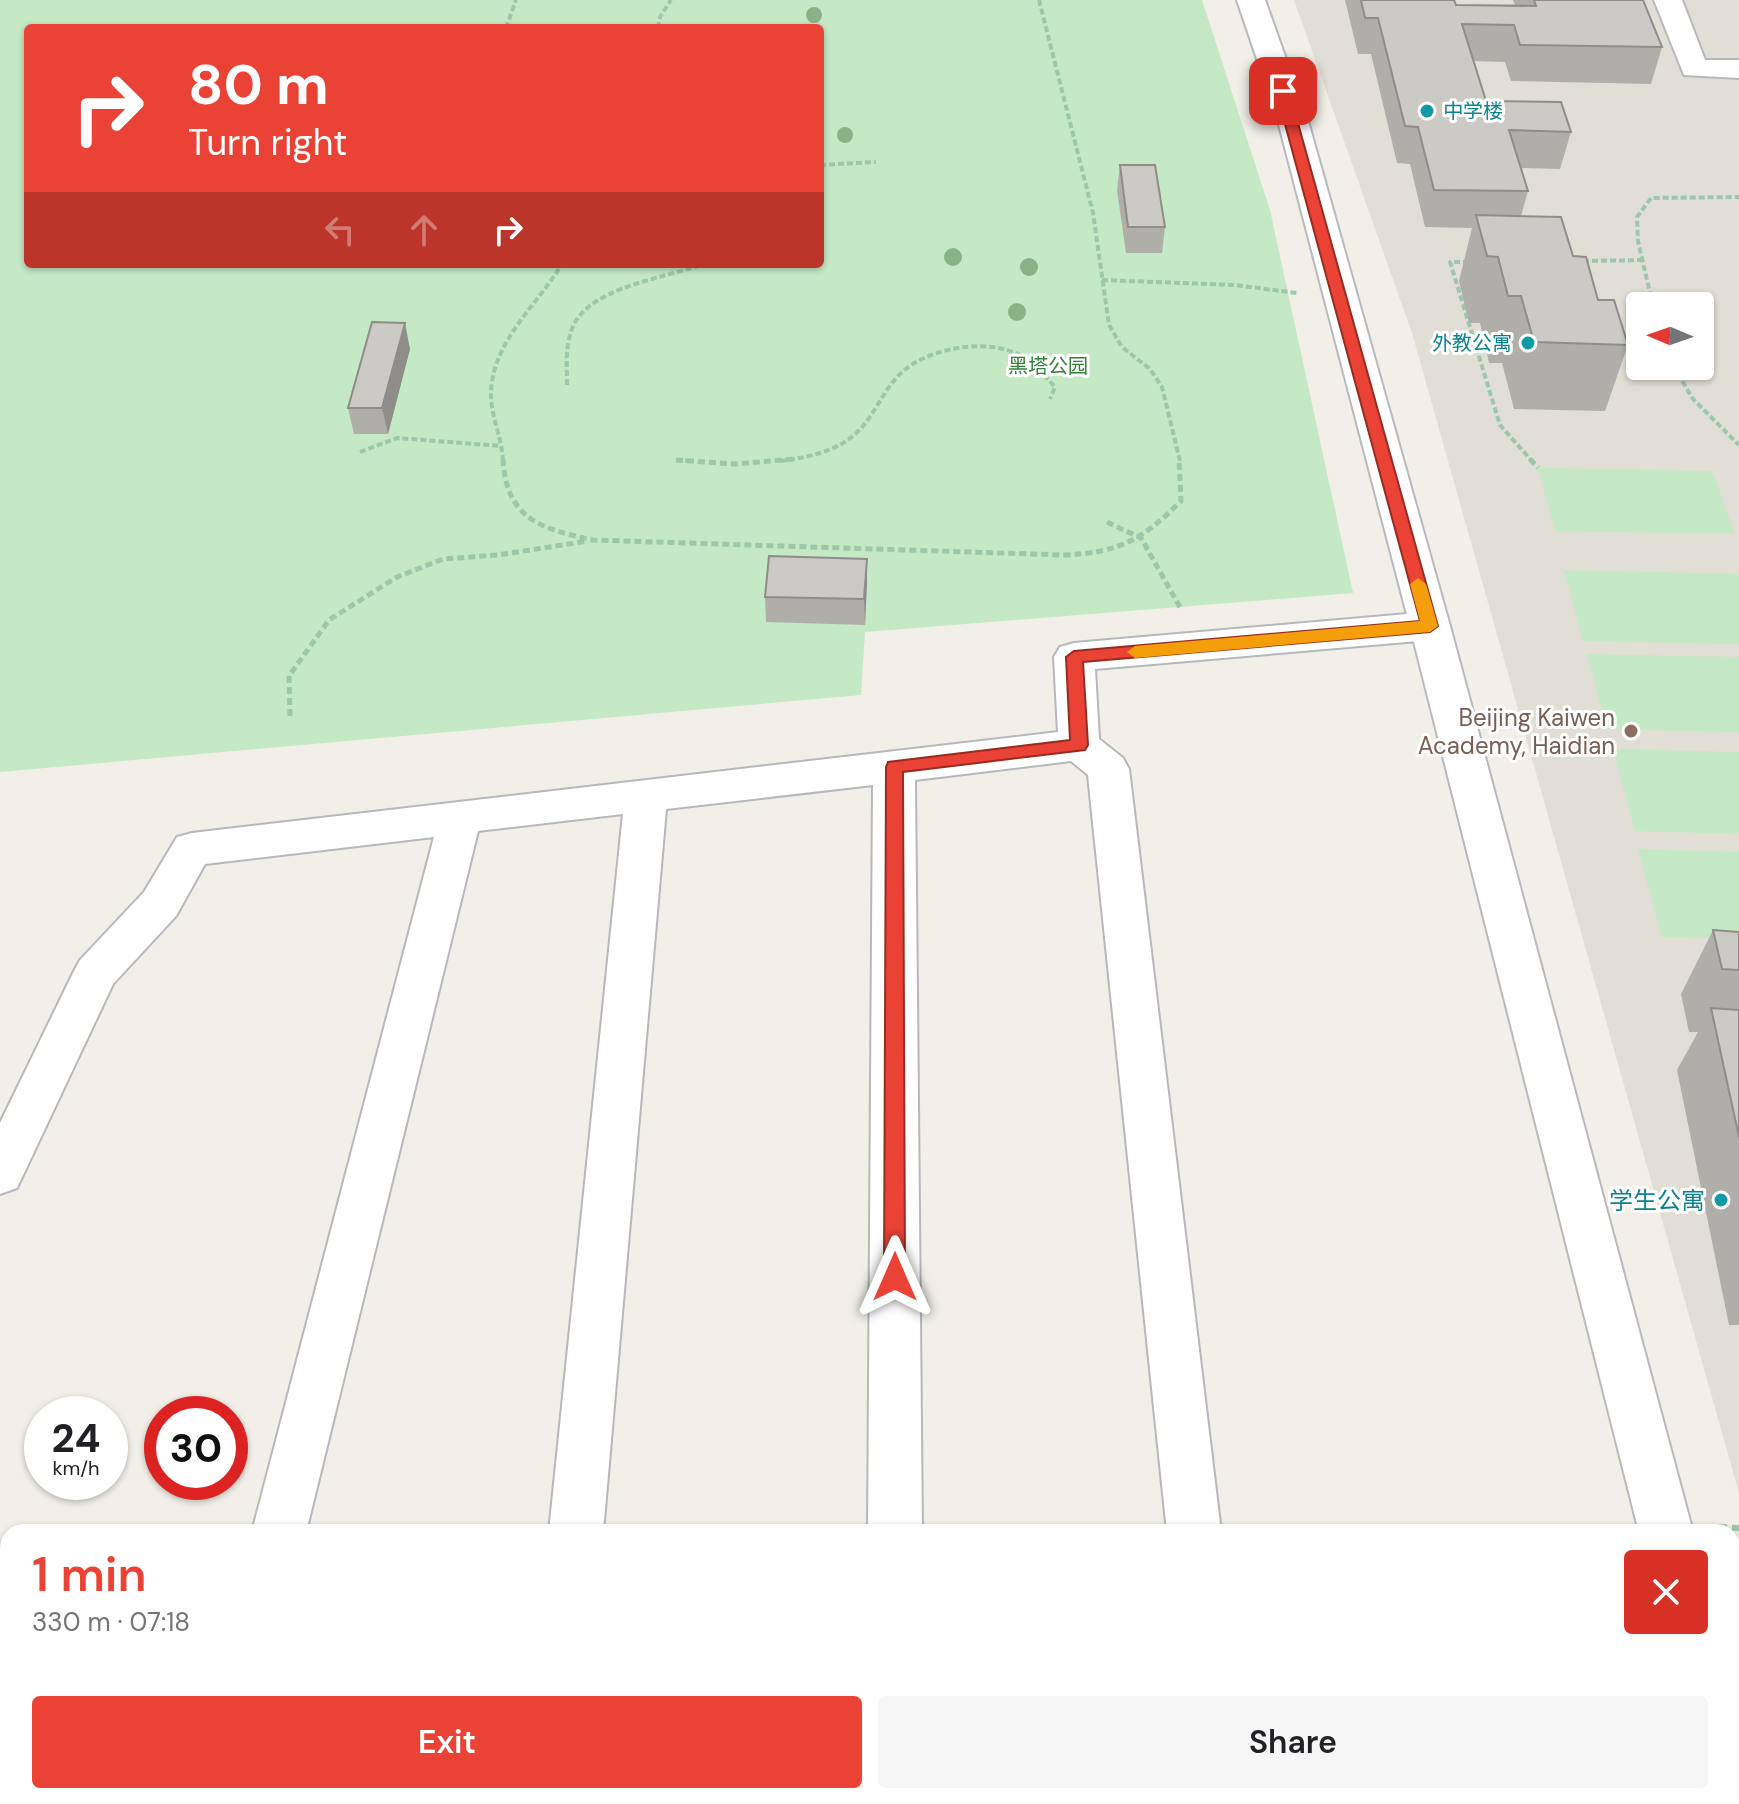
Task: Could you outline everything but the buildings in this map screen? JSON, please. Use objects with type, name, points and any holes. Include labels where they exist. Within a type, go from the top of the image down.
[{"type":"street","points":[[1251,0],[1293,121],[1430,626],[1664,1524]]},
{"type":"street","points":[[1668,0],[1694,69],[1739,69]]},
{"type":"street","points":[[1079,745],[1074,657],[1430,626]]},
{"type":"street","points":[[0,1173],[96,973],[160,904],[192,849],[1079,745],[1108,769],[1193,1524]]},
{"type":"street","points":[[894,767],[895,1524]]},
{"type":"street","points":[[577,1524],[646,796]]},
{"type":"street","points":[[281,1524],[415,1005],[460,817]]},
{"type":"path","points":[[507,24],[516,0]]},
{"type":"path","points":[[659,24],[671,0]]},
{"type":"path","points":[[559,268],[513,333],[497,364],[489,396],[501,446],[505,484],[517,510],[541,529],[593,540],[1063,555],[1093,555],[1131,545],[1181,501],[1180,463],[1162,387],[1150,369],[1122,347],[1109,325],[1093,213],[1039,0]]},
{"type":"path","points":[[824,165],[876,162]]},
{"type":"path","points":[[1727,197],[1739,203]]},
{"type":"path","points":[[1650,292],[1637,217],[1651,198],[1739,197]]},
{"type":"path","points":[[1570,261],[1642,260]]},
{"type":"path","points":[[1482,262],[1450,262],[1500,425],[1538,468]]},
{"type":"path","points":[[567,385],[563,357],[569,330],[585,308],[607,293],[691,268]]},
{"type":"path","points":[[1102,280],[1235,285],[1341,299]]},
{"type":"path","points":[[676,460],[719,465],[763,462],[833,448],[862,430],[896,378],[911,364],[959,349],[1011,351],[1032,362],[1055,387],[1050,399]]},
{"type":"path","points":[[1681,380],[1693,399],[1739,445]]},
{"type":"path","points":[[360,452],[397,438],[501,446]]},
{"type":"path","points":[[1107,522],[1141,538],[1202,646]]},
{"type":"path","points":[[290,716],[289,676],[329,620],[397,577],[443,559],[498,555],[593,540]]},
{"type":"shaded area","name":"Beijing Kaiwen Academy, Haidian","points":[[1294,0],[1739,0],[1739,1493],[1412,333]]},
{"type":"green space","name":"黑塔公园","points":[[0,0],[1202,0],[1270,210],[1353,593],[865,632],[861,695],[0,772]]},
{"type":"green space","points":[[1538,468],[1712,471],[1735,534],[1555,531]]},
{"type":"green space","points":[[1564,570],[1739,574],[1739,644],[1583,641]]},
{"type":"green space","points":[[1587,654],[1739,657],[1739,732],[1607,729]]},
{"type":"green space","points":[[1613,749],[1739,752],[1739,834],[1635,831]]},
{"type":"green space","points":[[1638,849],[1739,852],[1739,939],[1662,937]]},
{"type":"slow traffic","points":[[1135,652],[1430,626],[1418,584]]},
{"type":"place","name":"中学楼","points":[[1427,111]]},
{"type":"place","name":"外教公寓","points":[[1528,343]]},
{"type":"place","name":"Beijing Kaiwen Academy, Haidian","points":[[1631,731]]},
{"type":"place","name":"学生公寓","points":[[1721,1200]]},
{"type":"route","points":[[895,1277],[894,767],[1079,745],[1074,657],[1430,626],[1283,91]]}]
